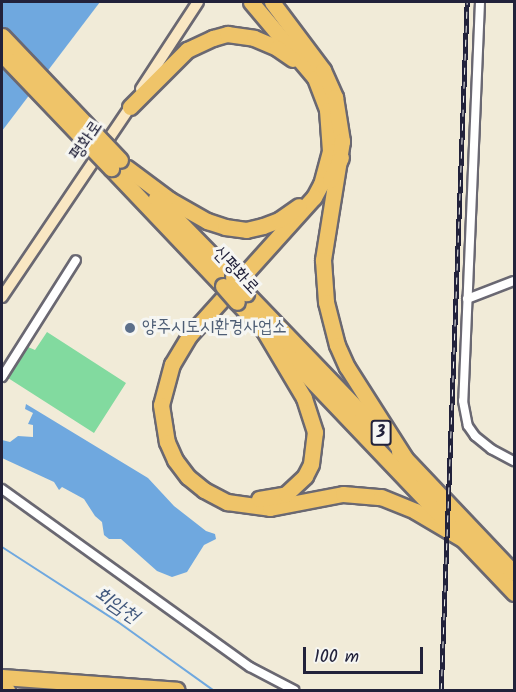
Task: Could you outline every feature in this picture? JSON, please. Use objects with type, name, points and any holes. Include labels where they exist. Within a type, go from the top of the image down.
[{"type":"highway","points":[[272,2],[314,56],[331,85],[341,127],[341,157],[327,220],[323,260],[326,302],[337,345],[347,367],[405,458]]},
{"type":"highway","points":[[253,4],[315,78],[327,110],[331,139],[326,170],[314,197],[189,336],[172,364],[161,405],[167,442],[175,460],[188,477],[204,490],[227,502],[270,508],[343,494],[381,497],[416,511],[469,543]]},
{"type":"highway","points":[[130,107],[188,50],[227,34],[254,38],[277,48],[315,78]]},
{"type":"highway","name":"신평화로","points":[[2,36],[242,297],[405,458],[514,573]]},
{"type":"highway","name":"신평화로","points":[[2,54],[119,165]]},
{"type":"highway","points":[[263,329],[304,398],[315,432],[314,448],[308,470],[296,487],[275,498],[248,499],[215,487],[189,466],[181,455],[171,426],[169,408],[172,389],[180,367],[197,339],[314,208],[341,157]]},
{"type":"highway","points":[[119,165],[207,221],[246,230],[263,226],[296,210],[326,170]]},
{"type":"highway","name":"신평화로","points":[[242,297],[263,329],[469,543],[514,593]]},
{"type":"highway","points":[[2,677],[177,690]]},
{"type":"highway","points":[[2,690],[7,690]]},
{"type":"main road","name":"평화로","points":[[2,297],[198,2]]},
{"type":"street","points":[[480,2],[464,412],[475,436],[491,449],[514,461]]},
{"type":"street","points":[[2,377],[76,260]]},
{"type":"street","points":[[467,299],[514,281]]},
{"type":"street","points":[[2,356],[12,360]]},
{"type":"street","points":[[2,489],[242,662],[294,690]]},
{"type":"green space","points":[[47,332],[126,383],[94,433],[8,378],[28,347],[35,350]]},
{"type":"water","points":[[2,2],[100,2],[2,131]]},
{"type":"water","points":[[26,404],[148,478],[174,506],[206,531],[215,534],[216,539],[204,545],[187,572],[172,577],[157,571],[121,539],[109,539],[104,535],[102,522],[95,516],[84,499],[62,487],[59,490],[54,482],[2,458],[2,440],[10,442],[18,436],[33,437],[33,425],[28,424],[33,413],[25,409]]},
{"type":"waterway","name":"회암천","points":[[2,547],[118,622],[213,690]]},
{"type":"railway","points":[[441,690],[467,2]]},
{"type":"place","name":"양주시도시환경사업소","points":[[130,328]]}]
